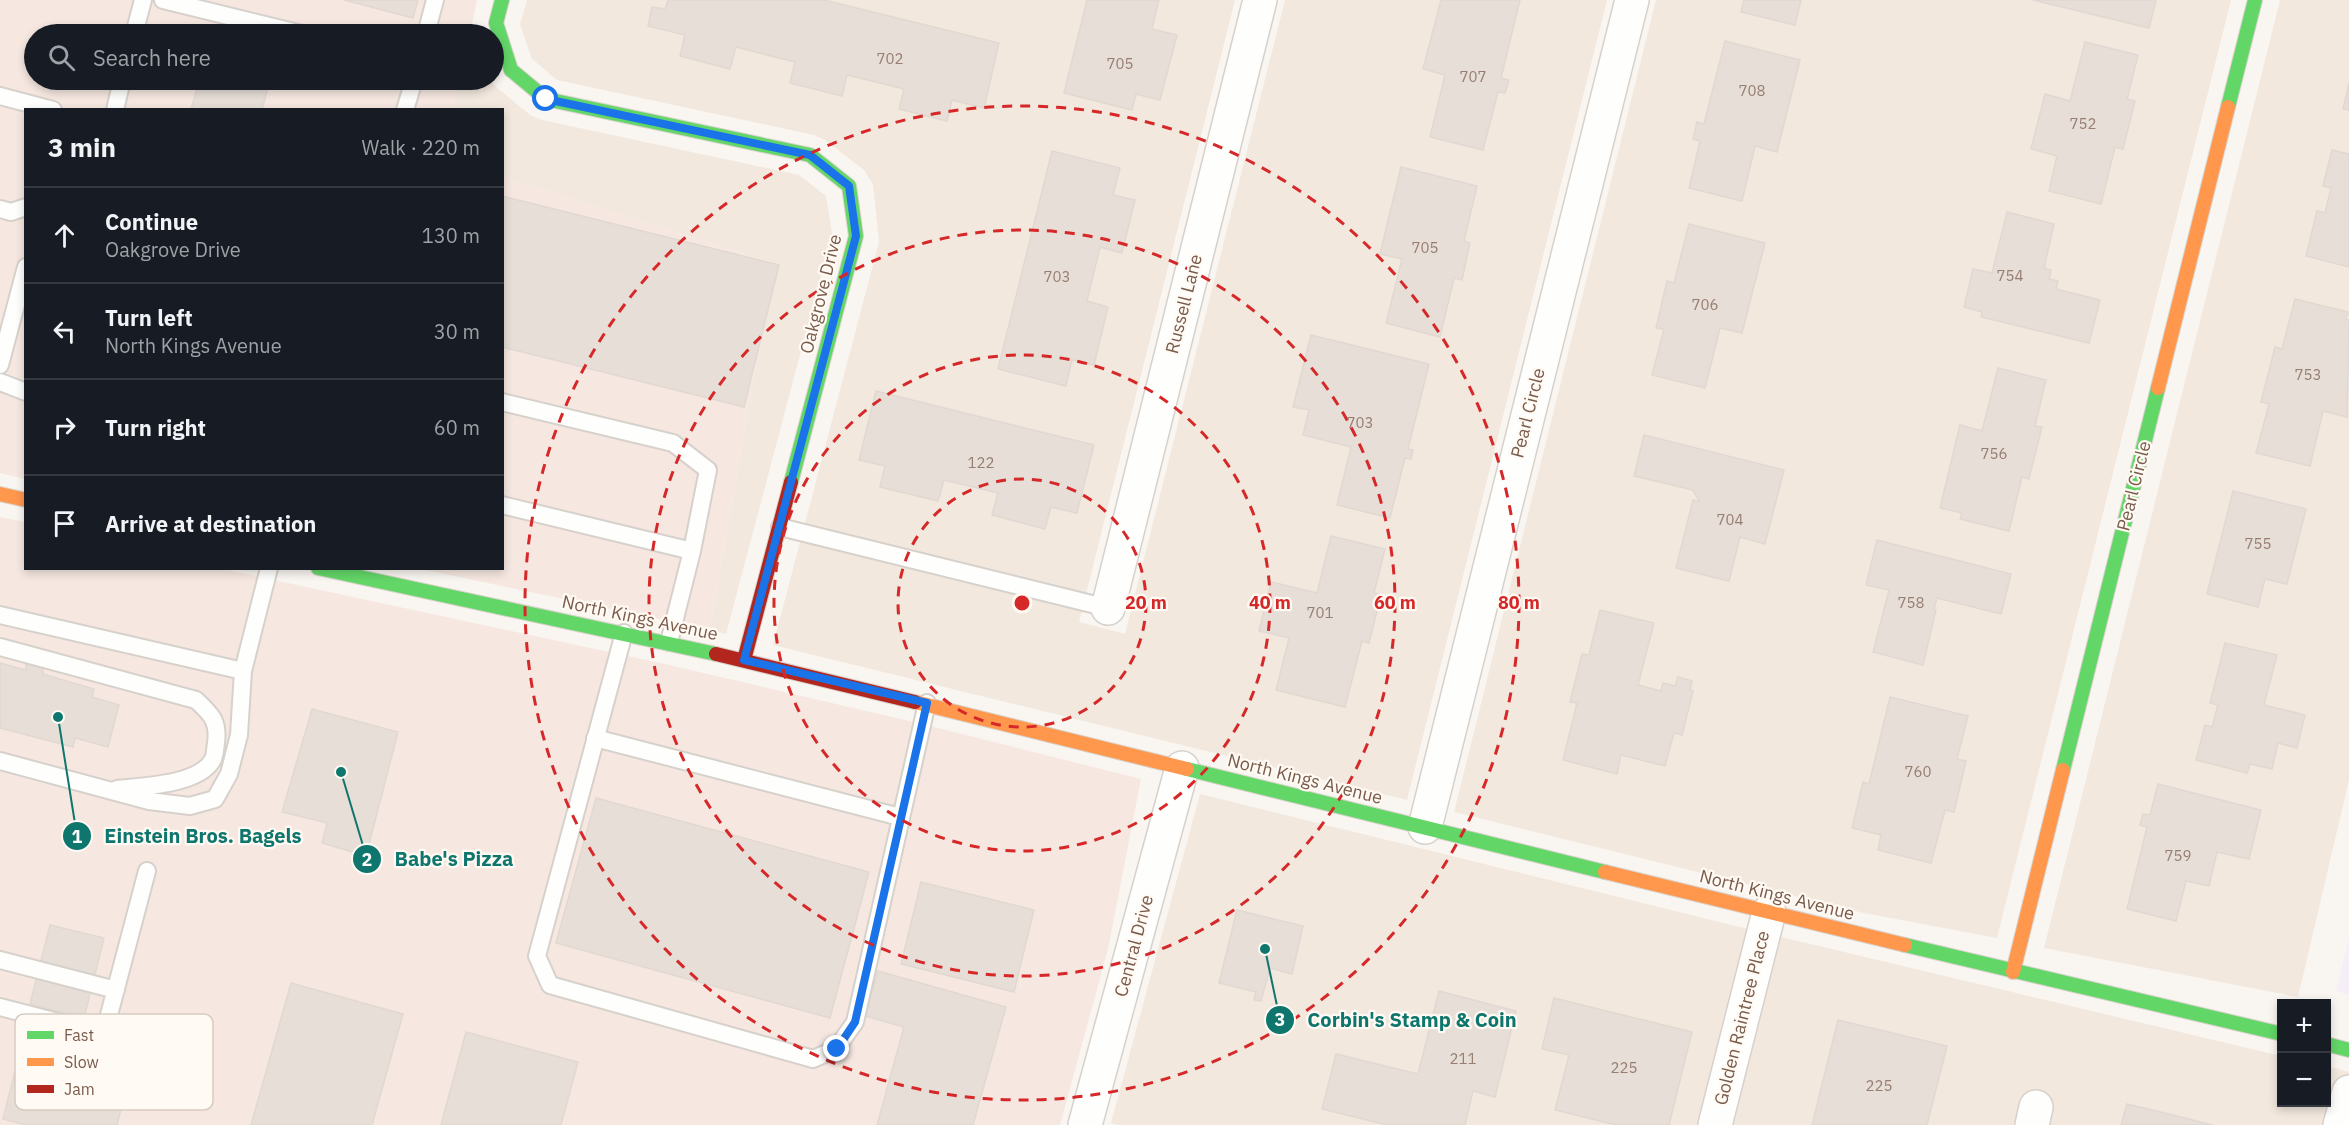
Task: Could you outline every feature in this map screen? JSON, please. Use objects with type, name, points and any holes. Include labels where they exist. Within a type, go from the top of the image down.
[{"type":"street","name":"Oakgrove Drive","points":[[496,24],[502,0]]},
{"type":"street","name":"Russell Lane","points":[[1108,608],[1260,0]]},
{"type":"street","name":"Pearl Circle","points":[[1425,827],[1632,0]]},
{"type":"street","name":"Pearl Circle","points":[[2013,972],[2255,0]]},
{"type":"street","name":"Oakgrove Drive","points":[[504,48],[511,70],[546,99],[810,155],[849,186],[856,236],[744,660]]},
{"type":"street","points":[[0,494],[24,500]]},
{"type":"street","name":"North Kings Avenue","points":[[327,570],[669,642],[927,703],[2013,972],[2277,1033]]},
{"type":"street","name":"Central Drive","points":[[1085,1125],[1182,768]]},
{"type":"street","name":"Golden Raintree Place","points":[[1715,1125],[1769,912]]},
{"type":"street","points":[[2331,1045],[2349,1050]]},
{"type":"street","points":[[2340,1125],[2349,1092]]},
{"type":"lane","points":[[136,24],[142,0]]},
{"type":"lane","points":[[163,0],[261,24]]},
{"type":"lane","points":[[429,24],[435,0]]},
{"type":"lane","points":[[115,108],[120,90]]},
{"type":"lane","points":[[406,108],[411,90]]},
{"type":"lane","points":[[0,96],[45,108]]},
{"type":"lane","points":[[0,209],[11,212],[24,208]]},
{"type":"lane","points":[[0,365],[18,327],[24,282]]},
{"type":"lane","points":[[0,382],[24,391]]},
{"type":"lane","points":[[504,402],[673,443],[708,470],[692,551],[669,642]]},
{"type":"lane","points":[[504,505],[692,551]]},
{"type":"lane","points":[[780,526],[1108,608]]},
{"type":"lane","points":[[0,761],[149,801],[190,806],[215,799],[229,774],[239,735],[243,671],[268,570]]},
{"type":"lane","points":[[0,615],[243,671]]},
{"type":"lane","points":[[624,633],[537,956],[550,985],[813,1059],[837,1049],[855,1022],[927,703]]},
{"type":"lane","points":[[0,647],[196,700],[213,716],[217,734],[213,760],[198,775],[158,784],[107,790]]},
{"type":"lane","points":[[596,738],[900,817]]},
{"type":"lane","points":[[109,1014],[147,872]]},
{"type":"lane","points":[[0,960],[116,990]]},
{"type":"lane","points":[[0,1007],[27,1014]]},
{"type":"shaded area","points":[[0,0],[477,0],[472,24],[24,24],[24,90],[456,90],[451,108],[24,108],[24,479],[0,473]]},
{"type":"shaded area","points":[[527,0],[1235,0],[1079,622],[1125,634],[1285,0],[1607,0],[1407,800],[773,645],[879,242],[873,184],[864,170],[825,140],[814,135],[557,80],[532,59],[520,24]]},
{"type":"shaded area","points":[[1656,0],[2231,0],[1997,938],[1864,913],[1454,812]]},
{"type":"shaded area","points":[[2280,0],[2349,0],[2349,780],[2298,997],[2044,948]]},
{"type":"shaded area","points":[[456,90],[500,90],[530,115],[542,120],[799,175],[826,196],[832,234],[726,634],[710,630],[773,263],[504,177],[504,108],[451,108]]},
{"type":"shaded area","points":[[504,177],[773,263],[710,630],[426,570],[504,570]]},
{"type":"shaded area","points":[[0,517],[24,522],[24,570],[228,570],[665,664],[922,724],[1141,779],[1108,949],[1060,1125],[0,1125]]},
{"type":"shaded area","points":[[1200,794],[1764,933],[2277,1055],[2277,1107],[2331,1107],[2331,1067],[2349,1072],[2349,1125],[1117,1125],[1111,1123]]},
{"type":"shaded area","points":[[2349,938],[2349,995],[2336,991]]},
{"type":"building","points":[[344,0],[418,0],[413,18]]},
{"type":"building","points":[[668,0],[824,0],[999,43],[984,108],[952,100],[947,121],[899,109],[904,89],[847,75],[842,96],[790,83],[795,62],[736,47],[730,69],[680,56],[685,35],[648,26],[652,7],[665,9]]},
{"type":"building","points":[[1087,0],[1159,0],[1152,29],[1177,35],[1160,100],[1136,94],[1132,110],[1064,93]]},
{"type":"building","points":[[1441,0],[1520,0],[1501,78],[1509,80],[1505,93],[1498,92],[1483,150],[1430,137],[1445,75],[1423,69]]},
{"type":"building","points":[[1744,0],[1801,0],[1795,25],[1741,12]]},
{"type":"building","points":[[2033,0],[2156,0],[2149,28]]},
{"type":"building","points":[[1725,41],[1800,60],[1777,152],[1755,146],[1742,201],[1689,188],[1700,141],[1693,139],[1697,122],[1704,124]]},
{"type":"building","points":[[2085,42],[2138,55],[2127,99],[2135,101],[2123,149],[2115,147],[2101,204],[2049,191],[2057,156],[2031,149],[2045,94],[2070,101]]},
{"type":"building","points":[[2349,83],[2349,110],[2343,109]]},
{"type":"building","points":[[196,90],[267,90],[263,108],[192,108]]},
{"type":"building","points":[[2332,150],[2349,154],[2349,267],[2306,256],[2317,211],[2325,213],[2331,188],[2323,186]]},
{"type":"building","points":[[1052,151],[1120,168],[1113,195],[1135,200],[1122,253],[1100,247],[1087,301],[1108,307],[1094,365],[1072,360],[1066,386],[998,369]]},
{"type":"building","points":[[1401,167],[1477,186],[1464,241],[1470,243],[1462,280],[1454,278],[1440,337],[1386,323],[1402,259],[1380,254]]},
{"type":"building","points":[[504,196],[779,265],[744,407],[504,347]]},
{"type":"building","points":[[2007,212],[2054,224],[2044,268],[2051,270],[2049,279],[2058,281],[2056,289],[2100,300],[2089,343],[1981,317],[1982,312],[1964,307],[1973,269],[1992,273]]},
{"type":"building","points":[[1689,224],[1765,243],[1742,333],[1720,328],[1705,388],[1652,375],[1664,329],[1656,328],[1667,281],[1674,283]]},
{"type":"building","points":[[2295,299],[2348,312],[2346,319],[2349,320],[2347,417],[2323,411],[2310,466],[2256,453],[2269,404],[2261,402],[2275,347],[2282,349]]},
{"type":"building","points":[[1311,335],[1429,364],[1408,449],[1413,450],[1411,459],[1405,458],[1390,518],[1337,505],[1351,447],[1303,435],[1309,410],[1293,407]]},
{"type":"building","points":[[1998,368],[2046,380],[2035,426],[2042,427],[2029,479],[2022,477],[2009,531],[1960,519],[1962,513],[1940,508],[1960,425],[1982,431]]},
{"type":"building","points":[[876,391],[1094,445],[1077,513],[1051,507],[1045,529],[992,515],[998,493],[944,480],[938,501],[880,487],[885,466],[859,460]]},
{"type":"building","points":[[1644,435],[1784,470],[1765,544],[1740,537],[1729,581],[1676,568],[1693,500],[1700,502],[1693,490],[1634,476]]},
{"type":"building","points":[[2233,491],[2306,509],[2287,584],[2265,579],[2258,607],[2207,594]]},
{"type":"building","points":[[1331,536],[1385,549],[1374,593],[1381,595],[1369,643],[1362,641],[1345,707],[1276,690],[1289,638],[1259,631],[1271,582],[1317,593]]},
{"type":"building","points":[[1877,540],[2011,574],[2001,614],[1937,598],[1923,665],[1873,652],[1889,590],[1866,585]]},
{"type":"building","points":[[1600,610],[1654,623],[1638,685],[1661,691],[1663,683],[1675,686],[1678,677],[1692,681],[1690,690],[1693,691],[1682,735],[1674,733],[1665,766],[1621,755],[1617,774],[1563,760],[1577,703],[1570,702],[1582,654],[1589,655]]},
{"type":"building","points":[[2225,643],[2277,655],[2264,705],[2305,715],[2297,748],[2278,743],[2272,769],[2250,764],[2247,773],[2196,760],[2205,725],[2212,727],[2218,705],[2210,703]]},
{"type":"building","points":[[0,663],[26,670],[26,664],[43,669],[43,674],[94,689],[92,697],[119,705],[108,747],[75,738],[73,747],[0,728]]},
{"type":"building","points":[[1890,697],[1968,716],[1957,759],[1966,761],[1954,812],[1945,810],[1931,863],[1878,850],[1881,835],[1852,828],[1863,782],[1869,784]]},
{"type":"building","points":[[312,709],[398,732],[366,856],[322,843],[327,823],[282,812]]},
{"type":"building","points":[[2158,784],[2261,810],[2249,859],[2217,852],[2209,886],[2186,881],[2176,921],[2127,909],[2147,827],[2140,825],[2143,814],[2150,815]]},
{"type":"building","points":[[596,798],[869,872],[830,1018],[556,943]]},
{"type":"building","points":[[921,882],[1034,910],[1014,992],[901,964]]},
{"type":"building","points":[[1237,910],[1303,926],[1292,974],[1270,968],[1261,1001],[1254,1000],[1256,992],[1219,983]]},
{"type":"building","points":[[50,925],[104,938],[85,1014],[69,1014],[30,1004]]},
{"type":"building","points":[[878,971],[1006,1007],[973,1125],[877,1125],[904,1027],[865,1016]]},
{"type":"building","points":[[291,983],[403,1014],[372,1125],[251,1125]]},
{"type":"building","points":[[1439,991],[1516,1011],[1495,1097],[1473,1091],[1465,1125],[1387,1125],[1322,1109],[1336,1054],[1418,1074]]},
{"type":"building","points":[[1554,998],[1692,1032],[1669,1125],[1616,1125],[1555,1110],[1569,1055],[1542,1049]]},
{"type":"building","points":[[1838,1020],[1947,1046],[1927,1125],[1812,1125]]},
{"type":"building","points":[[466,1032],[578,1062],[561,1125],[441,1125]]},
{"type":"building","points":[[15,1071],[15,1110],[121,1110],[117,1125],[26,1125],[3,1119]]},
{"type":"building","points":[[2127,1104],[2181,1117],[2212,1125],[2121,1125]]},
{"type":"traffic: fast","points":[[496,24],[502,0]]},
{"type":"traffic: fast","points":[[2228,107],[2255,0]]},
{"type":"traffic: fast","points":[[504,48],[511,70],[546,99],[810,155],[849,186],[856,236],[791,482]]},
{"type":"traffic: fast","points":[[2063,770],[2158,388]]},
{"type":"traffic: fast","points":[[327,570],[716,654]]},
{"type":"traffic: fast","points":[[1187,769],[1605,872]]},
{"type":"traffic: fast","points":[[1905,945],[2277,1033]]},
{"type":"traffic: fast","points":[[2331,1045],[2349,1050]]},
{"type":"traffic: slow","points":[[2158,388],[2228,107]]},
{"type":"traffic: slow","points":[[0,494],[24,500]]},
{"type":"traffic: slow","points":[[915,702],[1187,769]]},
{"type":"traffic: slow","points":[[2013,972],[2063,770]]},
{"type":"traffic: slow","points":[[1605,872],[1905,945]]},
{"type":"traffic: jam","points":[[744,660],[791,482]]},
{"type":"traffic: jam","points":[[716,654],[915,702]]},
{"type":"place","name":"Einstein Bros. Bagels","points":[[58,717]]},
{"type":"place","name":"Babe's Pizza","points":[[341,772]]},
{"type":"place","name":"Corbin's Stamp & Coin","points":[[1265,949]]},
{"type":"route","points":[[546,99],[810,155],[849,186],[856,236],[744,660],[927,703],[855,1022],[837,1049]]}]
